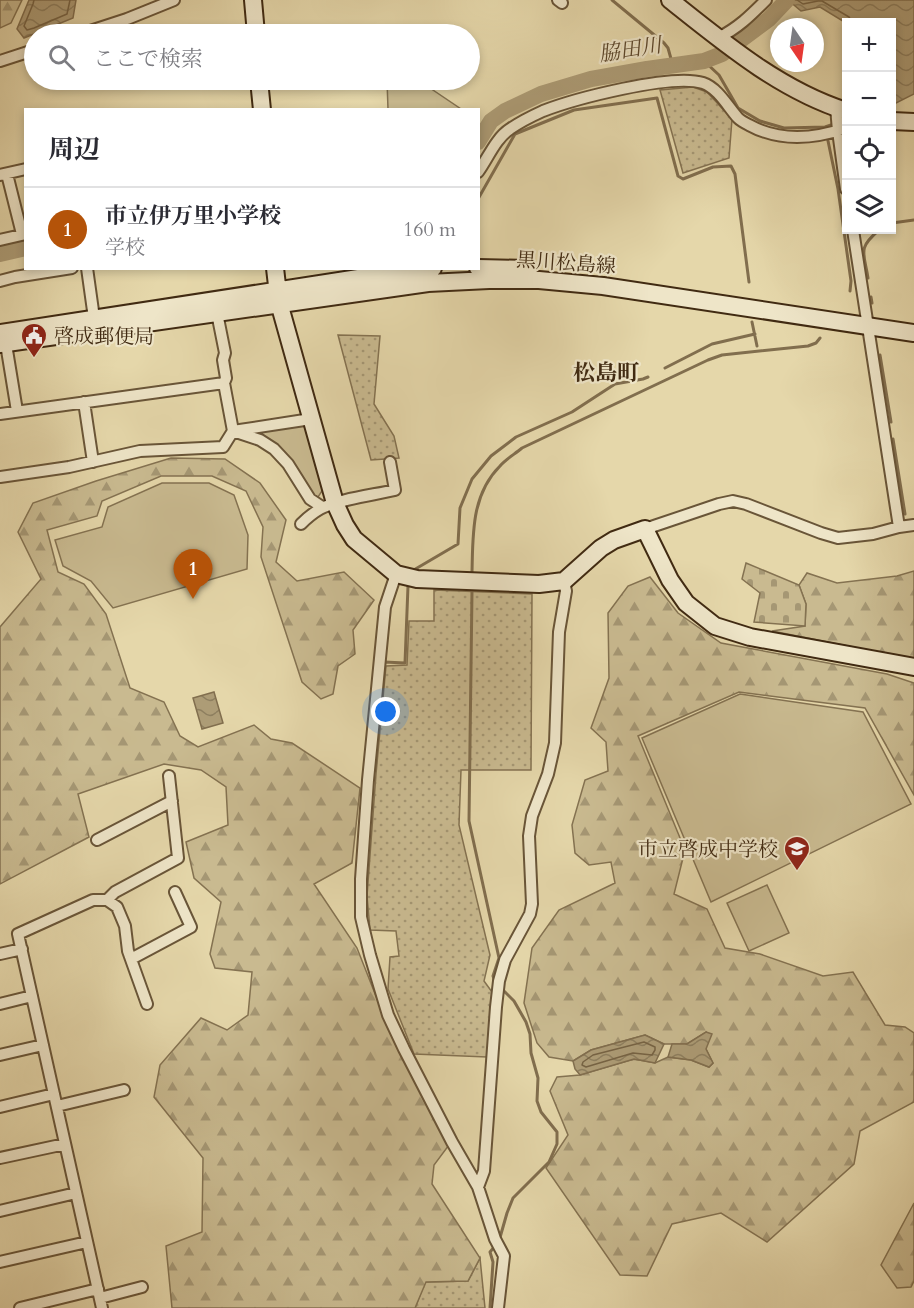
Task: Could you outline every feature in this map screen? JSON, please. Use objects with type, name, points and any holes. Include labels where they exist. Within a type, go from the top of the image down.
[{"type":"main road","points":[[253,0],[255,24]]},
{"type":"main road","points":[[670,0],[718,38],[779,81],[841,109]]},
{"type":"main road","points":[[260,90],[262,108]]},
{"type":"main road","points":[[896,121],[914,122]]},
{"type":"main road","name":"黒川松島線","points":[[480,268],[550,270],[612,277],[867,321],[914,333]]},
{"type":"main road","points":[[275,270],[278,297],[311,419],[329,505],[354,539],[396,574],[417,579],[539,584],[564,581],[601,548],[614,540],[645,529],[670,580],[686,603],[715,626],[750,637],[914,667]]},
{"type":"main road","name":"黒川松島線","points":[[3,338],[217,313],[378,275],[417,270]]},
{"type":"main road","name":"黒川松島線","points":[[3,338],[94,318],[278,297],[428,283],[489,280],[539,280],[867,321],[914,322]]},
{"type":"street","points":[[112,24],[174,0]]},
{"type":"street","points":[[718,38],[731,32],[745,21],[766,0]]},
{"type":"street","points":[[0,61],[24,53]]},
{"type":"street","points":[[480,169],[501,136],[543,112],[598,94],[662,82],[687,80],[704,83],[740,120],[761,132],[786,137],[819,136],[842,130],[841,109]]},
{"type":"street","points":[[0,240],[24,234],[3,175],[24,170]]},
{"type":"street","points":[[854,234],[899,527]]},
{"type":"street","points":[[0,281],[59,270]]},
{"type":"street","points":[[87,270],[94,318]]},
{"type":"street","points":[[0,477],[69,467],[140,451],[223,447],[233,431],[224,383],[226,378],[223,360],[225,353],[217,313]]},
{"type":"street","points":[[3,338],[17,411]]},
{"type":"street","points":[[0,414],[224,383]]},
{"type":"street","points":[[84,402],[93,462]]},
{"type":"street","points":[[233,431],[311,419]]},
{"type":"street","points":[[233,431],[260,440],[274,449],[288,464],[310,499],[329,505]]},
{"type":"street","points":[[301,524],[311,514],[329,505],[395,490],[390,462]]},
{"type":"street","points":[[645,529],[733,501],[838,538],[873,534],[914,525]]},
{"type":"street","points":[[396,574],[385,608],[370,757],[361,879],[361,918],[388,1015],[452,1142],[478,1187],[497,1243],[504,1256],[498,1308]]},
{"type":"street","points":[[478,1187],[484,1171],[499,986],[506,960],[530,914],[529,836],[532,816],[548,774],[555,743],[558,632],[566,591],[564,581]]},
{"type":"street","points":[[107,900],[115,892],[178,858],[169,776]]},
{"type":"street","points":[[97,840],[172,801]]},
{"type":"street","points":[[131,960],[191,927],[174,892]]},
{"type":"street","points":[[100,1298],[18,934],[93,900],[107,900],[117,907],[125,926],[128,951],[147,1004]]},
{"type":"street","points":[[0,954],[22,949]]},
{"type":"street","points":[[0,1004],[32,996]]},
{"type":"street","points":[[0,1055],[43,1045]]},
{"type":"street","points":[[0,1107],[124,1090]]},
{"type":"street","points":[[0,1158],[65,1144]]},
{"type":"street","points":[[0,1211],[76,1193]]},
{"type":"street","points":[[0,1262],[87,1242]]},
{"type":"street","points":[[20,1308],[100,1298],[142,1287]]},
{"type":"green space","points":[[0,0],[22,0],[11,23],[0,28]]},
{"type":"green space","points":[[693,87],[707,92],[732,119],[729,158],[683,173],[660,90]]},
{"type":"green space","points":[[387,90],[433,90],[460,108],[388,108]]},
{"type":"green space","points":[[338,335],[380,336],[374,404],[394,436],[399,458],[371,460]]},
{"type":"green space","points":[[305,425],[324,488],[318,497],[312,497],[252,432]]},
{"type":"green space","points":[[171,458],[225,459],[260,483],[286,520],[276,562],[297,581],[344,572],[374,600],[353,630],[355,654],[338,666],[333,694],[321,699],[302,682],[261,557],[263,527],[246,491],[212,476],[161,476],[102,501],[97,516],[47,530],[58,572],[84,584],[106,614],[130,688],[164,702],[180,736],[198,747],[254,725],[271,739],[292,743],[360,788],[352,863],[314,884],[357,948],[385,1019],[449,1145],[434,1165],[432,1184],[480,1258],[468,1281],[426,1282],[415,1308],[172,1308],[166,1246],[202,1232],[203,1158],[154,1097],[160,1065],[201,1018],[227,1030],[248,1015],[252,972],[215,968],[210,954],[221,902],[194,878],[186,842],[228,825],[226,787],[201,770],[164,764],[78,794],[89,837],[0,884],[0,627],[41,579],[18,532],[33,503]]},
{"type":"green space","points":[[162,483],[209,483],[234,495],[248,535],[247,569],[113,608],[91,581],[63,566],[55,540],[102,527],[108,507]]},
{"type":"green space","points":[[746,563],[799,585],[806,604],[805,626],[754,622],[760,593],[742,579]]},
{"type":"green space","points":[[914,571],[914,659],[772,631],[805,626],[806,604],[799,585],[807,573],[837,583],[897,576]]},
{"type":"green space","points":[[650,577],[678,613],[721,643],[887,674],[914,683],[914,795],[865,708],[739,692],[638,736],[685,850],[674,894],[707,909],[725,948],[760,954],[823,976],[853,972],[885,1025],[905,1027],[914,1033],[914,1102],[860,1131],[854,1164],[767,1242],[721,1213],[672,1224],[647,1276],[620,1275],[546,1168],[568,1135],[550,1091],[557,1077],[580,1075],[634,1059],[655,1063],[668,1057],[691,1060],[709,1067],[713,1063],[706,1049],[706,1032],[687,1044],[664,1044],[645,1035],[591,1050],[573,1061],[549,1057],[537,1043],[524,1003],[532,948],[559,910],[615,883],[611,862],[589,865],[575,853],[572,825],[585,780],[608,771],[606,742],[591,728],[609,678],[608,613],[628,586]]},
{"type":"green space","points":[[434,590],[532,594],[531,770],[461,770],[459,825],[490,955],[484,981],[492,992],[487,1057],[414,1054],[388,989],[390,957],[399,956],[396,931],[370,930],[367,896],[386,666],[407,665],[409,621],[434,621]]},
{"type":"green space","points":[[740,694],[863,712],[911,804],[711,902],[642,738]]},
{"type":"green space","points":[[767,885],[789,933],[749,951],[727,903]]},
{"type":"green space","points":[[914,1203],[914,1281],[911,1287],[897,1288],[881,1265]]},
{"type":"green space","points":[[480,1258],[485,1308],[415,1308],[425,1282],[468,1281]]},
{"type":"water","points":[[29,0],[76,0],[73,18],[58,24],[24,24],[24,38],[17,29]]},
{"type":"water","points":[[788,0],[914,0],[914,94],[896,103],[896,18],[842,18],[842,21],[820,7],[801,11]]},
{"type":"water","points":[[214,692],[223,723],[202,729],[193,698]]},
{"type":"water","points":[[706,1032],[712,1034],[706,1049],[713,1063],[709,1067],[691,1060],[668,1057],[672,1044],[687,1044]]},
{"type":"water","points":[[645,1035],[664,1044],[655,1063],[634,1059],[580,1075],[575,1069],[573,1061],[591,1050]]},
{"type":"waterway","points":[[612,0],[664,43],[668,48],[673,66]]},
{"type":"waterway","name":"脇田川","points":[[480,139],[491,121],[505,111],[541,94],[591,79],[704,61],[722,54],[769,19],[787,0]]},
{"type":"waterway","points":[[704,61],[719,75],[738,108],[760,121],[784,128],[825,127],[842,121]]},
{"type":"waterway","points":[[480,195],[515,134],[574,110],[657,98],[678,176],[683,179],[713,167],[731,166],[735,174],[749,282]]},
{"type":"waterway","points":[[827,136],[838,189],[851,281],[850,291]]},
{"type":"waterway","points":[[896,222],[914,220]]},
{"type":"waterway","points":[[868,278],[864,251],[867,242],[874,234]]},
{"type":"waterway","name":"脇田川","points":[[0,254],[24,248]]},
{"type":"waterway","points":[[871,297],[872,303]]},
{"type":"waterway","points":[[752,322],[757,346]]},
{"type":"waterway","points":[[665,368],[712,344],[755,334]]},
{"type":"waterway","points":[[472,572],[476,516],[484,490],[500,466],[522,448],[708,360],[722,355],[808,346],[816,343],[820,338]]},
{"type":"waterway","points":[[880,355],[891,422]]},
{"type":"waterway","points":[[412,571],[458,544],[460,508],[472,479],[491,456],[516,437],[572,412],[615,384],[648,377]]},
{"type":"waterway","points":[[893,439],[905,514]]},
{"type":"waterway","points":[[384,664],[384,662],[405,663],[408,586]]},
{"type":"waterway","points":[[472,591],[469,821],[499,958],[493,976],[495,982]]},
{"type":"waterway","points":[[375,771],[380,710]]},
{"type":"waterway","points":[[499,1241],[513,1198],[549,1162],[557,1144],[557,1132],[541,1112],[537,1101],[538,1078],[526,1022],[514,1001],[502,989]]},
{"type":"waterway","points":[[490,1308],[493,1262],[490,1252],[495,1246]]},
{"type":"place","name":"啓成郵便局","points":[[34,359]]},
{"type":"place","name":"市立伊万里小学校","points":[[193,599]]},
{"type":"place","name":"市立啓成中学校","points":[[797,872]]},
{"type":"district","name":"松島町","points":[[606,373]]}]
